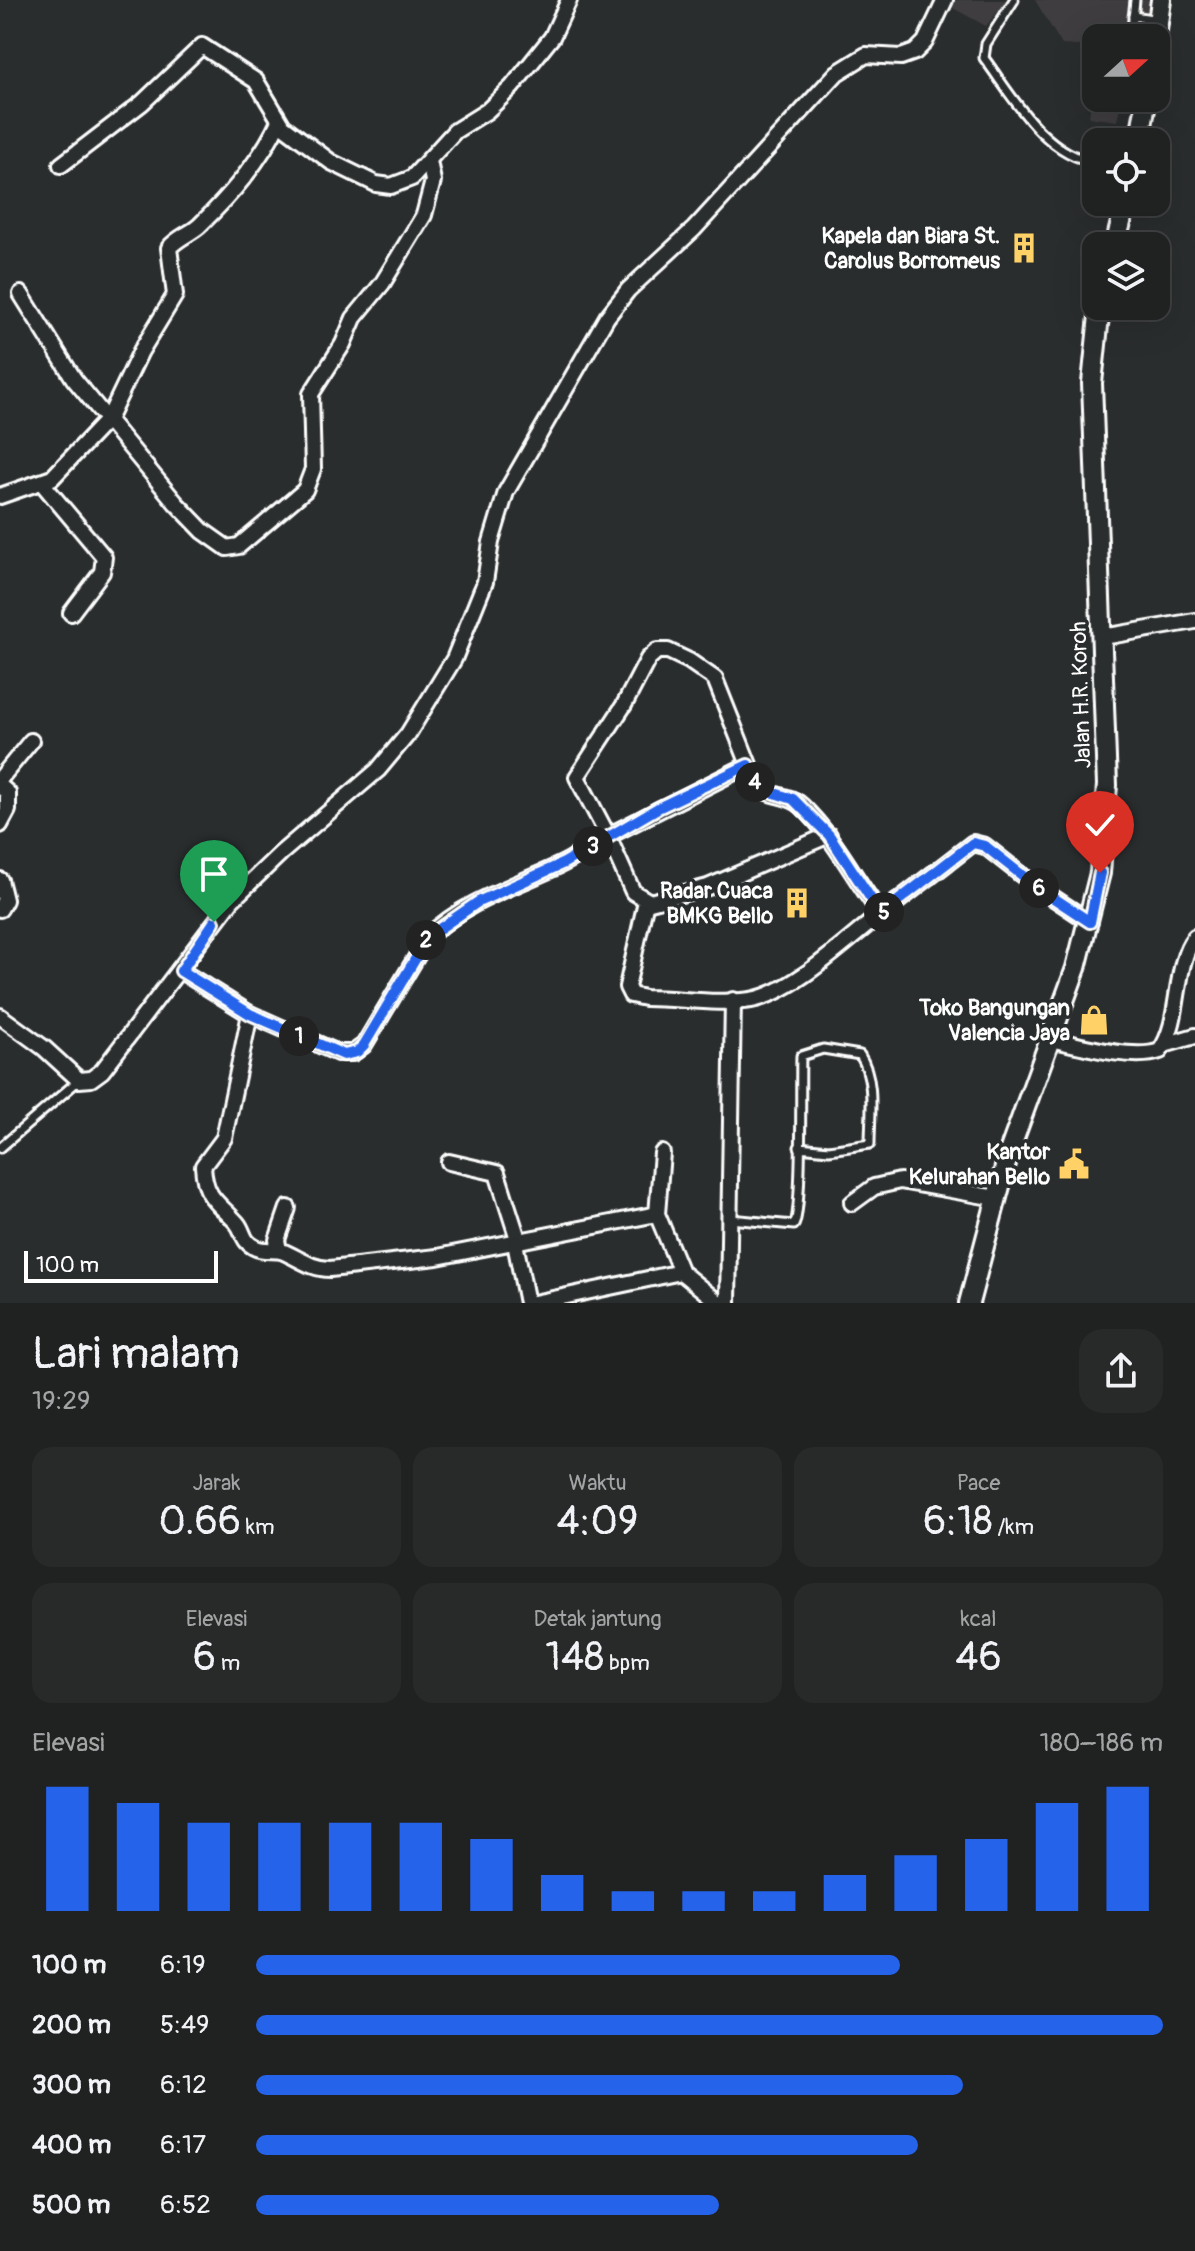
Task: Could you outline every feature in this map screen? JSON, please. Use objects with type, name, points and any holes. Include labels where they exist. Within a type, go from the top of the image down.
[{"type":"main road","points":[[1158,24],[1161,0]]},
{"type":"main road","name":"Jalan H.R. Koroh","points":[[969,1303],[996,1198],[1031,1086],[1090,922],[1100,873],[1107,785],[1092,406],[1098,320]]},
{"type":"street","points":[[61,165],[142,103],[202,46],[256,81],[279,121],[331,162],[376,184],[399,185],[412,178],[455,131],[498,102],[512,87],[552,37],[569,0]]},
{"type":"street","points":[[0,1016],[44,1048],[79,1080],[87,1081],[102,1071],[181,971],[214,922],[255,876],[357,790],[408,734],[454,659],[485,582],[499,513],[512,480],[612,309],[694,229],[837,73],[870,54],[901,57],[915,52],[925,42],[945,0]]},
{"type":"street","points":[[0,496],[9,490],[42,483],[81,451],[109,418],[141,351],[175,295],[169,248],[201,224],[245,176],[264,152],[279,121]]},
{"type":"street","points":[[21,294],[74,379],[176,503],[203,531],[227,548],[239,546],[305,490],[313,469],[311,394],[338,354],[354,318],[382,284],[424,215],[433,181],[429,161]]},
{"type":"street","points":[[42,483],[104,557],[102,572],[71,613]]},
{"type":"street","points":[[1103,637],[1195,621]]},
{"type":"street","points":[[829,835],[708,887],[646,901],[633,892],[577,775],[624,705],[648,659],[657,651],[668,651],[715,679],[759,788],[782,794],[801,806],[829,835],[881,914]]},
{"type":"street","points":[[0,779],[31,741]]},
{"type":"street","points":[[181,971],[250,1014],[338,1053],[357,1052],[395,998],[429,936],[439,926],[478,902],[564,863],[608,836],[748,765]]},
{"type":"street","points":[[0,786],[8,793],[8,810],[0,825]]},
{"type":"street","points":[[646,901],[627,987],[631,995],[751,1000],[776,992],[973,843],[985,846],[1037,887],[1090,922]]},
{"type":"street","points":[[0,880],[5,900],[0,909]]},
{"type":"street","points":[[1164,1045],[1188,950],[1195,937]]},
{"type":"street","points":[[728,1303],[733,1000]]},
{"type":"street","points":[[250,1014],[224,1138],[205,1161],[204,1177],[209,1193],[222,1211],[238,1224],[243,1239],[263,1251],[279,1250],[317,1269],[385,1263],[517,1243],[657,1214]]},
{"type":"street","points":[[1050,1039],[1143,1054],[1157,1052],[1164,1045],[1195,1036]]},
{"type":"street","points":[[662,1153],[657,1214],[681,1272],[719,1303]]},
{"type":"street","points":[[449,1162],[497,1173],[517,1243],[527,1303]]},
{"type":"street","points":[[852,1203],[874,1187],[900,1181],[996,1198]]},
{"type":"street","points":[[279,1250],[277,1240],[288,1208]]},
{"type":"street","points":[[534,1303],[681,1272]]},
{"type":"lane","points":[[1014,0],[986,44],[984,58],[1033,124],[1069,157],[1082,159]]},
{"type":"lane","points":[[1132,24],[1135,0]]},
{"type":"lane","points":[[1133,16],[1148,24]]},
{"type":"lane","points":[[730,1219],[794,1225],[798,1219],[799,1147],[801,1056],[823,1049],[860,1055],[868,1068],[870,1082],[870,1144],[829,1150],[799,1147]]},
{"type":"lane","points":[[0,1148],[79,1080]]},
{"type":"shaded area","points":[[956,0],[1007,0],[986,26],[953,8]]},
{"type":"shaded area","points":[[1035,0],[1152,0],[1149,24],[1082,24],[1082,46],[1062,45]]},
{"type":"shaded area","points":[[1090,112],[1119,112],[1117,121],[1089,117]]},
{"type":"place","name":"Kapela dan Biara St. Carolus Borromeus","points":[[1024,248]]},
{"type":"place","name":"Radar Cuaca BMKG Bello","points":[[797,903]]},
{"type":"place","name":"Toko Bangungan Valencia Jaya","points":[[1094,1020]]},
{"type":"place","name":"Kantor Kelurahan Bello","points":[[1074,1164]]},
{"type":"route","points":[[214,922],[181,971],[250,1014],[344,1055],[357,1052],[364,1045],[395,998],[420,950],[439,926],[478,902],[564,863],[658,808],[748,765],[759,788],[793,799],[829,835],[881,914],[973,843],[985,846],[1037,887],[1090,922],[1100,873]]}]
